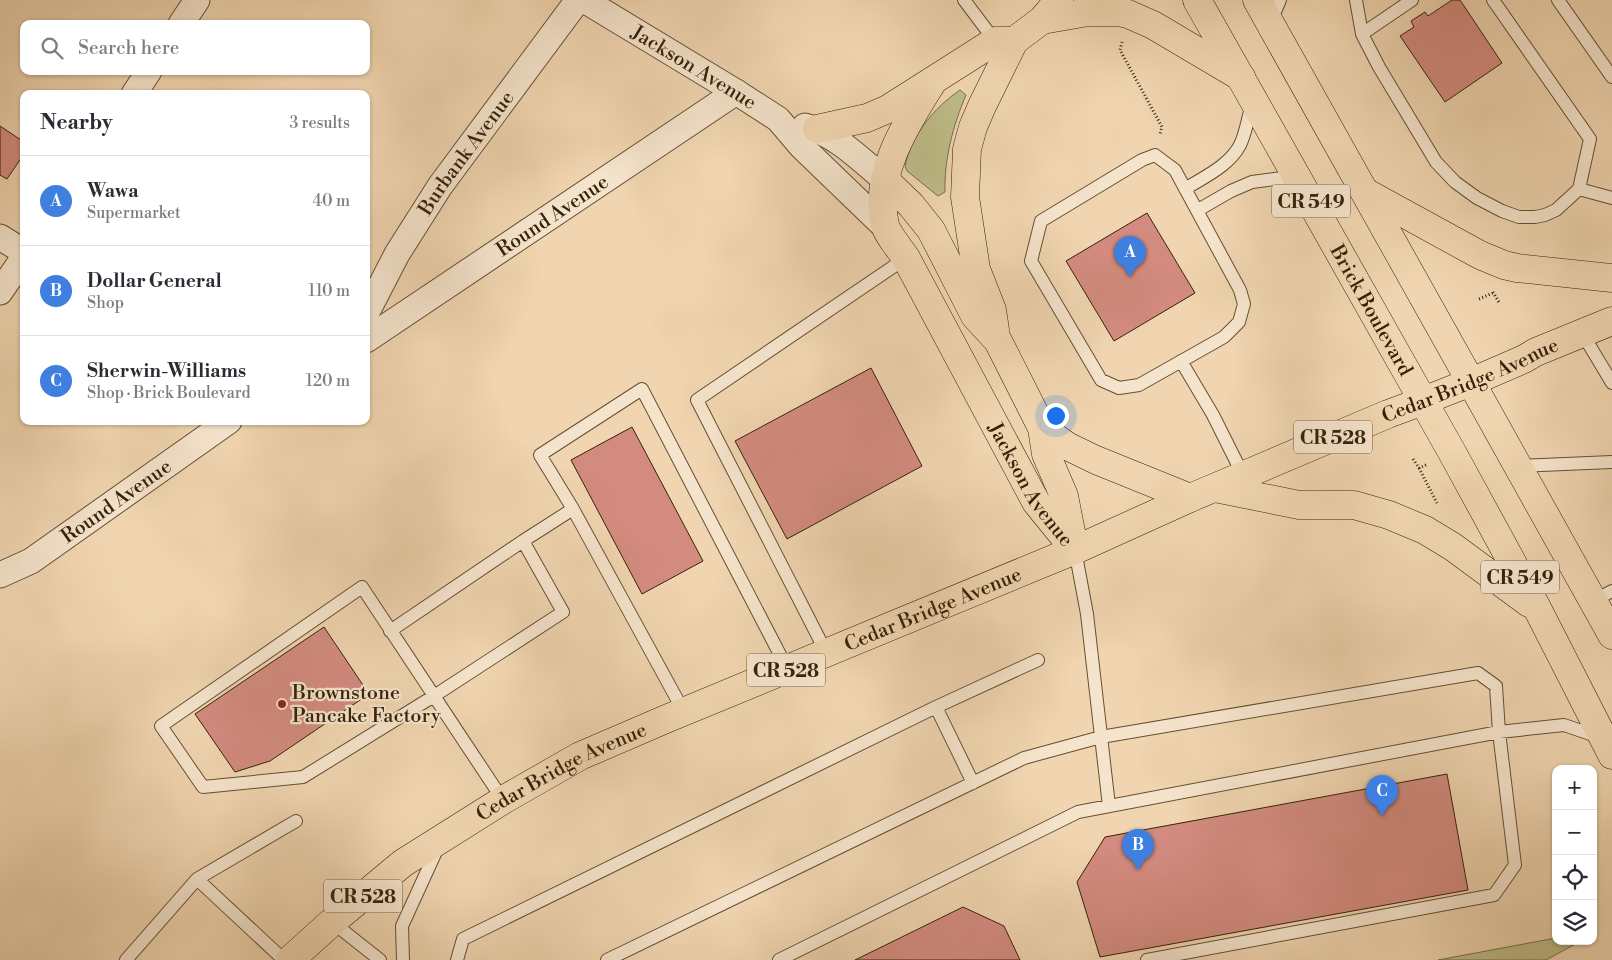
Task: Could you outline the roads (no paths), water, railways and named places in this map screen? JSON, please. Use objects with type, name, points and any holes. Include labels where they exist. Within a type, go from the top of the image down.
[{"type":"main road","points":[[1042,20],[1059,0]]},
{"type":"main road","name":"Brick Boulevard","points":[[1197,0],[1423,401],[1537,608],[1607,747]]},
{"type":"main road","name":"CR 549","points":[[1257,0],[1275,12],[1364,192],[1434,318],[1518,466],[1606,601],[1612,635]]},
{"type":"main road","points":[[817,129],[868,118],[888,110],[933,81],[1042,20],[1088,12],[1119,12],[1152,25],[1247,88]]},
{"type":"main road","points":[[998,341],[992,310],[976,269],[966,197],[967,149],[1004,41]]},
{"type":"main road","points":[[885,227],[882,203],[885,180],[896,147],[933,81]]},
{"type":"main road","name":"Jackson Avenue","points":[[885,180],[911,205],[931,230],[975,316],[998,341],[1042,428],[1046,454],[1064,496],[1075,550]]},
{"type":"main road","points":[[1364,192],[1480,255],[1504,265],[1612,278]]},
{"type":"main road","name":"Jackson Avenue","points":[[885,227],[906,258],[1036,502],[1075,550]]},
{"type":"main road","name":"Cedar Bridge Avenue","points":[[290,960],[403,863],[503,800],[580,756],[1075,550],[1190,498],[1388,414],[1471,382],[1536,352],[1612,321]]},
{"type":"main road","points":[[1042,428],[1067,446],[1096,460],[1190,498]]},
{"type":"main road","points":[[1215,488],[1299,506],[1354,505],[1389,514],[1425,530],[1452,546],[1537,608]]},
{"type":"street","points":[[184,20],[197,0]]},
{"type":"street","name":"Burbank Avenue","points":[[370,306],[397,254],[440,186],[578,0]]},
{"type":"street","name":"Jackson Avenue","points":[[584,0],[778,119],[801,146],[885,227]]},
{"type":"street","points":[[137,90],[146,75]]},
{"type":"street","name":"Round Avenue","points":[[370,337],[736,92]]},
{"type":"street","name":"Jackson Avenue","points":[[778,119],[817,129],[841,142],[885,180]]},
{"type":"street","points":[[0,237],[20,250]]},
{"type":"street","points":[[0,292],[20,263]]},
{"type":"street","name":"Round Avenue","points":[[0,575],[31,561],[223,425]]},
{"type":"lane","points":[[965,0],[1004,41]]},
{"type":"lane","points":[[1356,0],[1362,34],[1436,162],[1455,182],[1476,198],[1502,211],[1519,216],[1545,215],[1556,210],[1580,189],[1590,139],[1494,0]]},
{"type":"lane","points":[[1362,34],[1412,0]]},
{"type":"lane","points":[[1558,0],[1612,76]]},
{"type":"lane","points":[[1185,189],[1219,168],[1234,154],[1241,143],[1247,88]]},
{"type":"lane","points":[[1155,155],[1175,170],[1185,189],[1240,290],[1244,304],[1239,322],[1224,337],[1139,385],[1119,388],[1100,380],[1031,261],[1041,221],[1142,160],[1155,155]]},
{"type":"lane","points":[[1198,210],[1231,191],[1252,182],[1297,176]]},
{"type":"lane","points":[[1580,189],[1612,198]]},
{"type":"lane","points":[[827,654],[697,400],[906,258]]},
{"type":"lane","points":[[1582,333],[1612,383]]},
{"type":"lane","points":[[1181,361],[1213,415],[1243,476]]},
{"type":"lane","points":[[684,712],[573,509],[540,454],[642,389],[788,670]]},
{"type":"lane","points":[[1518,466],[1612,462]]},
{"type":"lane","points":[[390,631],[573,509]]},
{"type":"lane","points":[[503,800],[434,696],[390,631],[362,587],[161,726],[203,786],[303,777],[434,696],[563,612],[523,541]]},
{"type":"lane","points":[[1075,550],[1088,614],[1109,806]]},
{"type":"lane","points":[[457,960],[462,939],[936,707],[1038,660]]},
{"type":"lane","points":[[607,960],[1024,758],[1101,737],[1478,673],[1496,686],[1515,866],[1494,895],[1147,960]]},
{"type":"lane","points":[[936,707],[973,783]]},
{"type":"lane","points":[[779,960],[1078,812],[1500,732],[1564,724],[1607,747]]},
{"type":"lane","points":[[126,960],[197,880],[296,821]]},
{"type":"lane","points":[[403,960],[402,926],[442,839]]},
{"type":"lane","points":[[197,880],[284,960]]},
{"type":"lane","points":[[332,922],[380,960]]},
{"type":"place","name":"Wawa","points":[[1130,277]]},
{"type":"place","name":"Brownstone Pancake Factory","points":[[282,704]]},
{"type":"place","name":"Sherwin-Williams","points":[[1382,816]]},
{"type":"place","name":"Dollar General","points":[[1138,870]]}]
